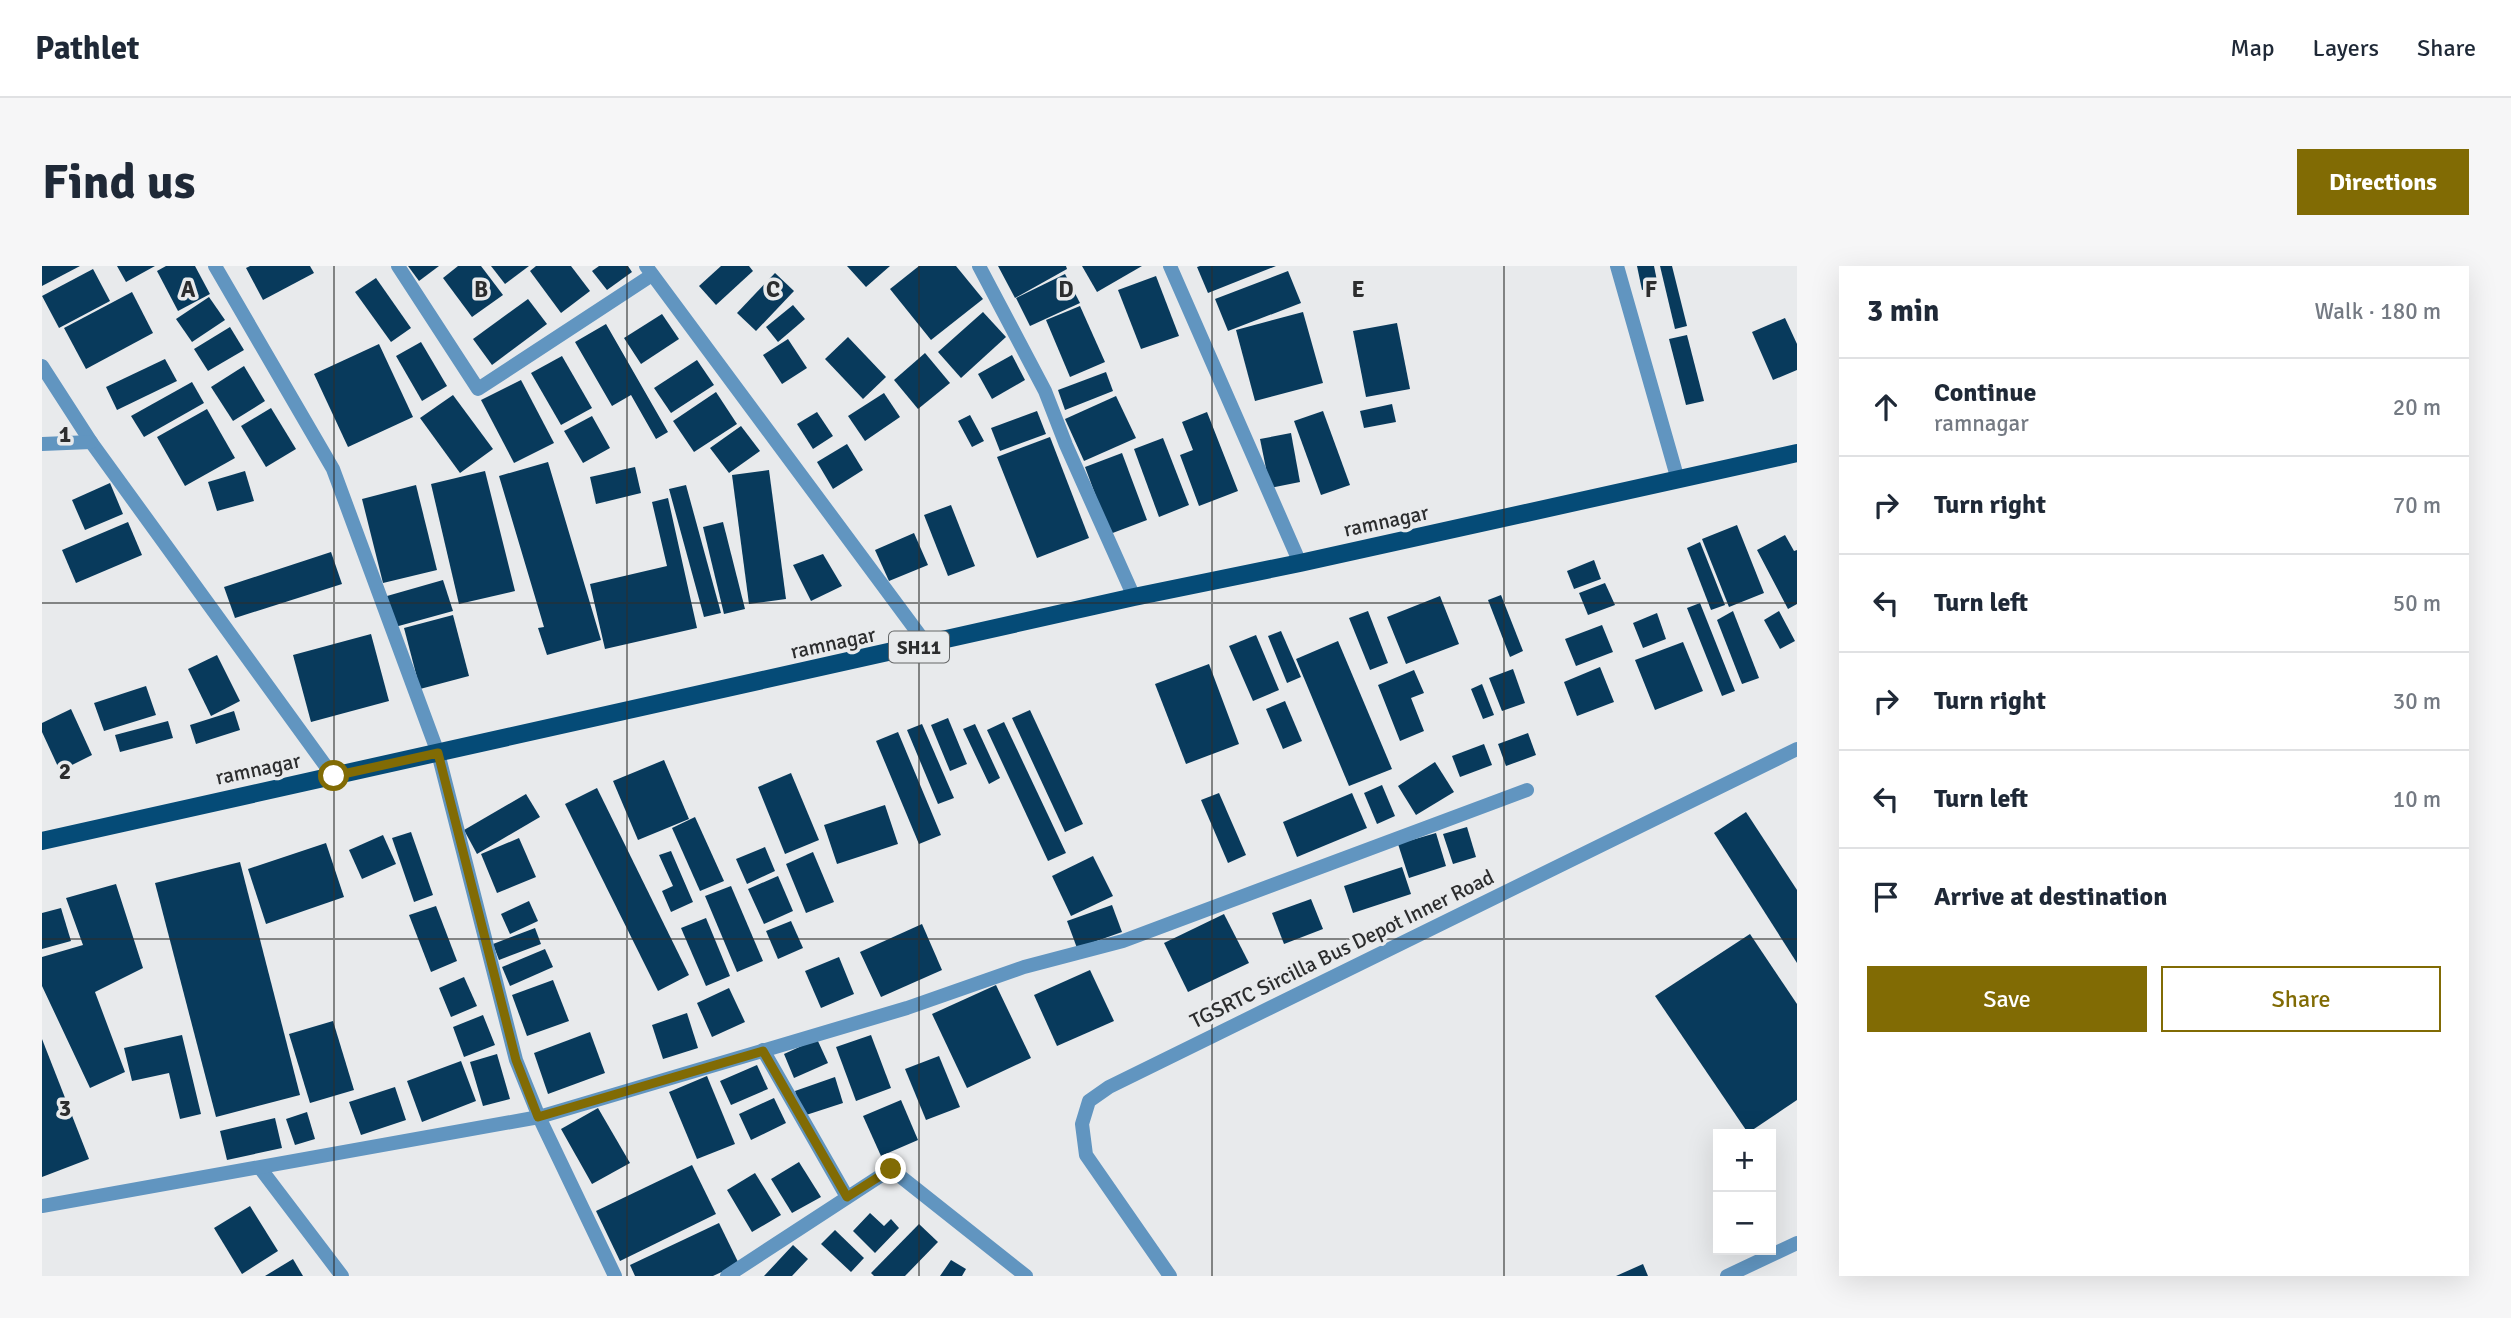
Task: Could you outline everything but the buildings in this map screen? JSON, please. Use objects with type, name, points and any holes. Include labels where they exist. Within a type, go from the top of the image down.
[{"type":"main road","name":"ramnagar","points":[[42,841],[1134,597],[1797,453]]},
{"type":"street","points":[[215,266],[333,469],[438,753],[516,1060],[538,1117],[615,1276]]},
{"type":"street","points":[[398,266],[478,389],[649,271],[927,645]]},
{"type":"street","points":[[979,266],[1045,391],[1066,445],[1134,597]]},
{"type":"street","points":[[1170,266],[1300,563]]},
{"type":"street","points":[[1617,266],[1678,480]]},
{"type":"street","points":[[42,366],[91,442],[334,776]]},
{"type":"street","points":[[42,443],[91,442]]},
{"type":"street","name":"TGSRTC Sircilla Bus Depot Inner Road","points":[[1170,1276],[1086,1155],[1082,1124],[1089,1101],[1109,1087],[1797,749]]},
{"type":"street","points":[[42,1206],[538,1117],[907,1008],[1024,967],[1123,941],[1527,790]]},
{"type":"street","points":[[763,1051],[847,1197]]},
{"type":"street","points":[[260,1168],[342,1276]]},
{"type":"street","points":[[727,1276],[891,1169],[1026,1276]]},
{"type":"street","points":[[1727,1276],[1797,1243]]},
{"type":"route","points":[[334,776],[438,753],[516,1060],[538,1117],[763,1051],[847,1197],[891,1169]]}]
